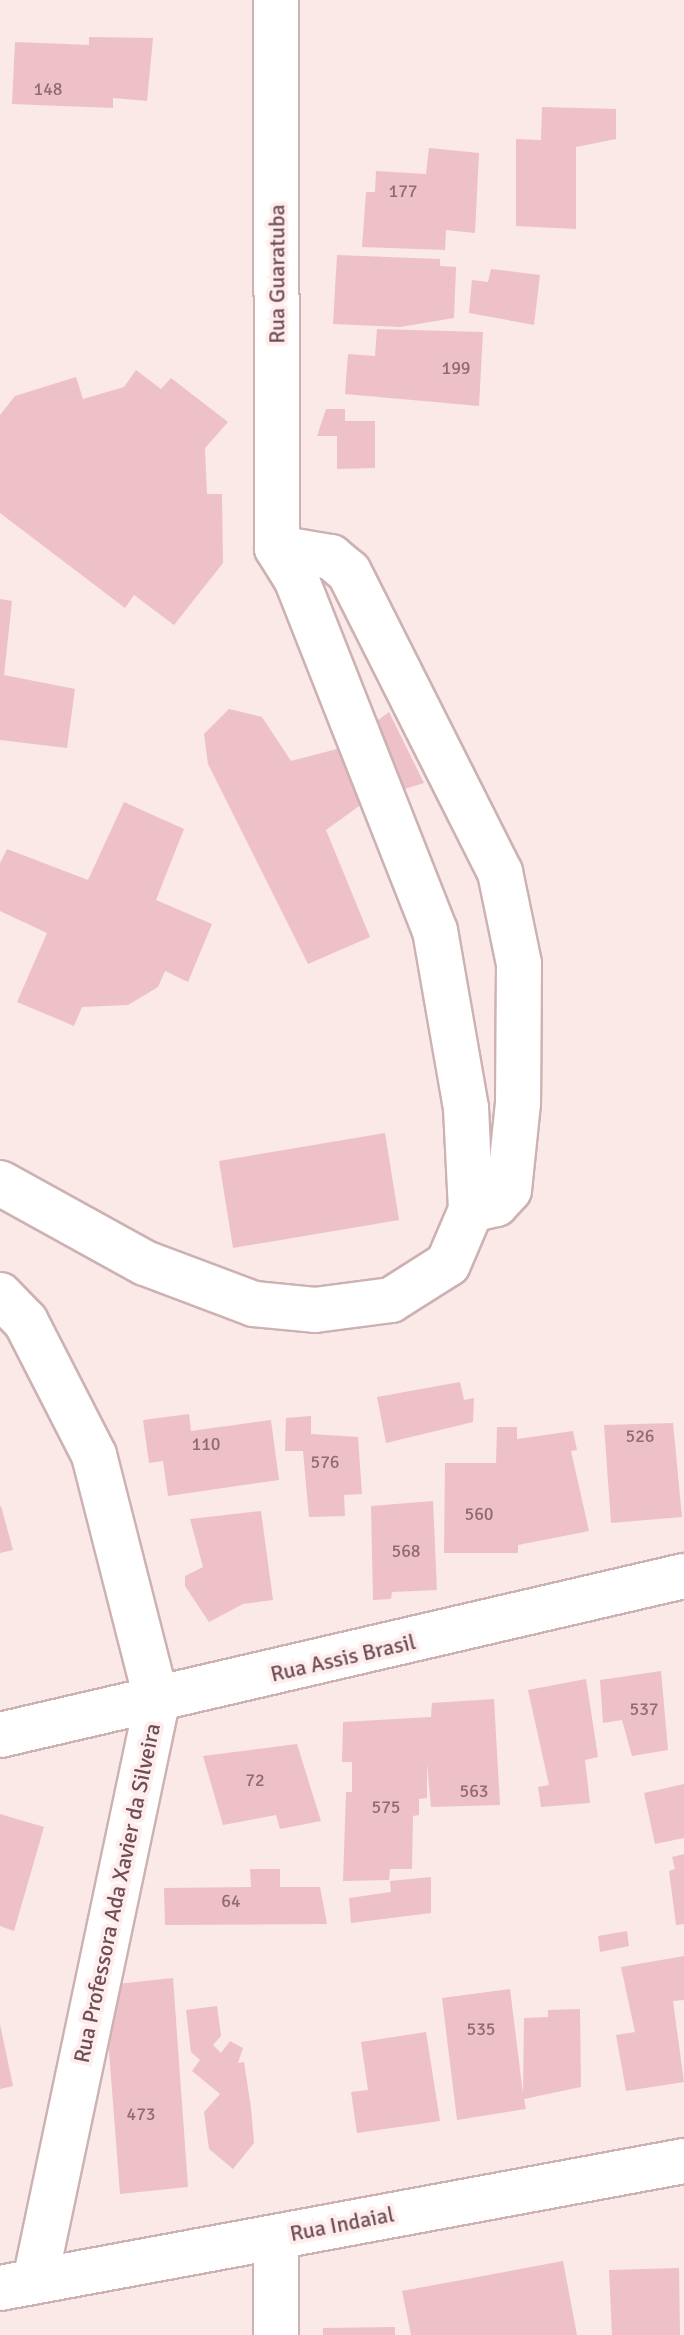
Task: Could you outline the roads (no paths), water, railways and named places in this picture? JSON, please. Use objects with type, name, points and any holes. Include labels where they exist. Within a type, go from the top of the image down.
[{"type":"street","name":"Rua Guaratuba","points":[[276,0],[277,548]]},
{"type":"street","points":[[277,548],[331,557],[349,572],[500,872],[519,964],[518,1103],[509,1190],[496,1204],[471,1210]]},
{"type":"street","points":[[0,1183],[145,1263],[254,1304],[315,1310],[391,1300],[419,1286],[448,1264],[471,1210],[466,1108],[435,931],[297,580],[277,548]]},
{"type":"street","points":[[466,1108],[518,1103]]},
{"type":"street","name":"Rua Professora Ada Xavier da Silveira","points":[[0,1295],[33,1333],[94,1455],[157,1702],[17,2284]]},
{"type":"street","name":"Rua Assis Brasil","points":[[0,1735],[157,1702],[684,1576]]},
{"type":"street","name":"Rua Indaial","points":[[17,2284],[684,2161]]},
{"type":"street","points":[[276,2237],[276,2335]]}]
